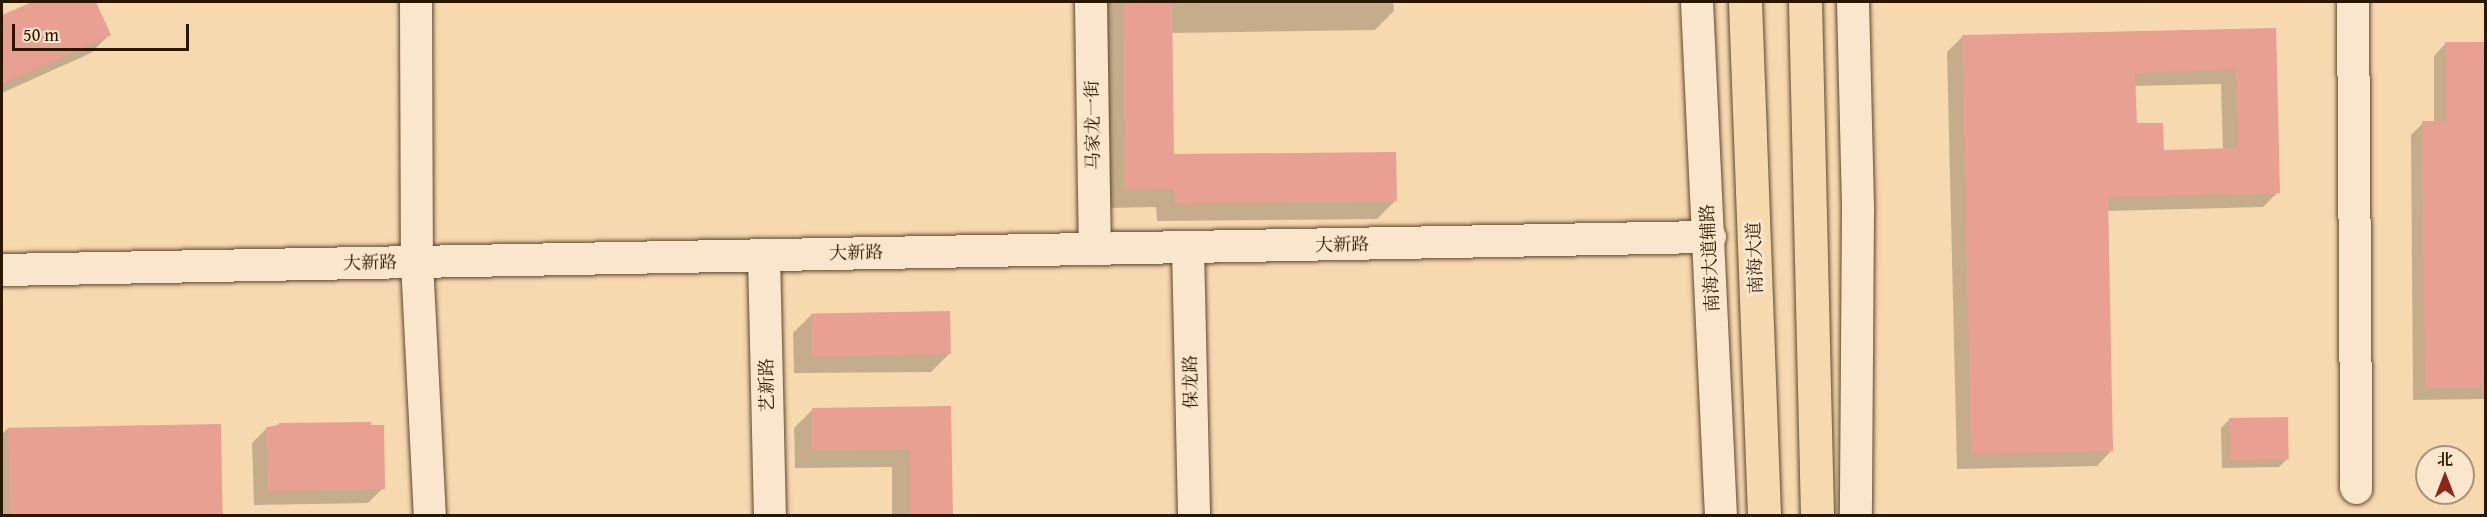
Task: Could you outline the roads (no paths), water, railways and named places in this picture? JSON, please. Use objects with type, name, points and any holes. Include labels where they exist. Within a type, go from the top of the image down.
[{"type":"main road","name":"南海大道","points":[[1745,2],[1764,516]]},
{"type":"main road","points":[[1805,2],[1817,516]]},
{"type":"street","points":[[416,2],[417,262],[430,516]]},
{"type":"street","name":"马家龙一街","points":[[1091,2],[1095,249]]},
{"type":"street","name":"南海大道辅路","points":[[1697,2],[1710,237],[1721,516]]},
{"type":"street","points":[[1853,2],[1858,210],[1856,516]]},
{"type":"street","points":[[2353,2],[2356,488]]},
{"type":"street","name":"大新路","points":[[2,270],[1710,237]]},
{"type":"street","name":"保龙路","points":[[1188,248],[1194,516]]},
{"type":"street","name":"艺新路","points":[[764,255],[770,516]]}]
